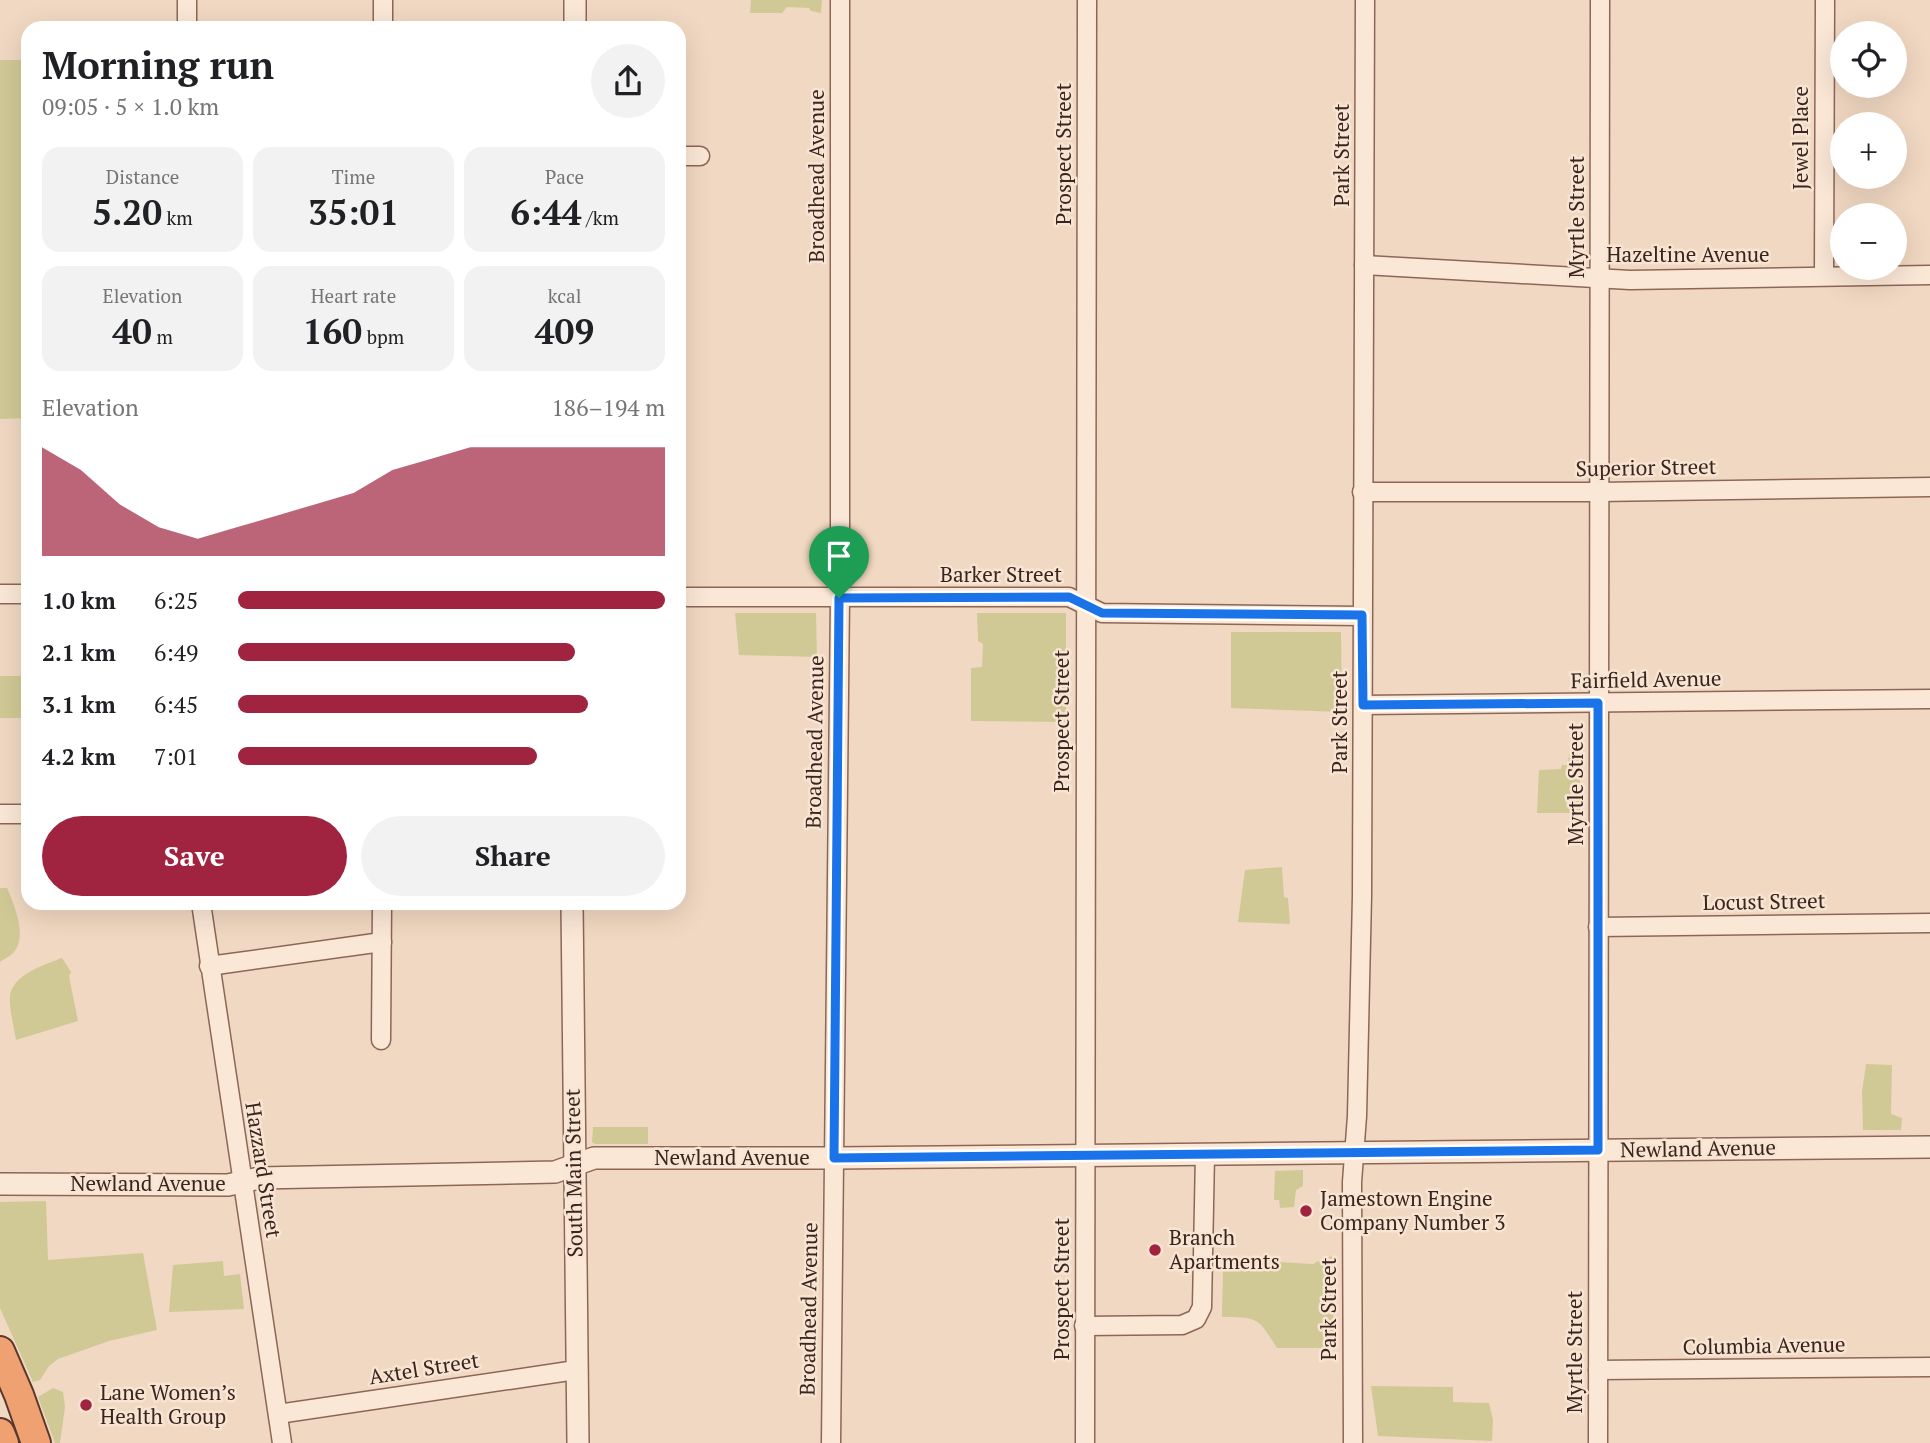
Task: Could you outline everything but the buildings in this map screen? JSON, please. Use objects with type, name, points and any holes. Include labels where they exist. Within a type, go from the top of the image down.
[{"type":"highway","points":[[0,1351],[36,1443]]},
{"type":"highway","points":[[0,1433],[4,1443]]},
{"type":"street","points":[[187,0],[187,21]]},
{"type":"street","points":[[383,0],[383,21]]},
{"type":"street","points":[[575,0],[575,21]]},
{"type":"street","name":"Broadhead Avenue","points":[[831,1443],[839,598],[840,0]]},
{"type":"street","name":"Prospect Street","points":[[1085,1443],[1087,0]]},
{"type":"street","name":"Park Street","points":[[1353,1443],[1352,1182],[1362,896],[1366,0]]},
{"type":"street","name":"Myrtle Street","points":[[1598,1443],[1600,0]]},
{"type":"street","name":"Jewel Place","points":[[1824,276],[1825,0]]},
{"type":"street","points":[[686,156],[701,156]]},
{"type":"street","name":"Hazeltine Avenue","points":[[1363,265],[1599,279],[1930,275]]},
{"type":"street","name":"Superior Street","points":[[1362,492],[1930,487]]},
{"type":"street","points":[[0,594],[21,594]]},
{"type":"street","name":"Barker Street","points":[[686,597],[1069,597],[1102,613],[1362,615]]},
{"type":"street","name":"Fairfield Avenue","points":[[1363,705],[1930,699]]},
{"type":"street","points":[[0,814],[21,814]]},
{"type":"street","name":"Hazzard Street","points":[[202,910],[282,1443]]},
{"type":"street","points":[[381,1040],[382,910]]},
{"type":"street","name":"South Main Street","points":[[572,910],[578,1443]]},
{"type":"street","name":"Locust Street","points":[[1598,927],[1930,923]]},
{"type":"street","points":[[209,966],[382,942]]},
{"type":"street","name":"Newland Avenue","points":[[0,1184],[228,1185],[259,1178],[555,1172],[594,1157],[834,1158],[1930,1147]]},
{"type":"street","points":[[1084,1326],[1182,1325],[1196,1319],[1202,1298],[1205,1154]]},
{"type":"street","name":"Columbia Avenue","points":[[1598,1370],[1930,1367]]},
{"type":"street","name":"Axtel Street","points":[[278,1414],[576,1370]]},
{"type":"shaded area","points":[[751,0],[822,0],[821,13],[809,8],[787,7],[782,13],[750,13]]},
{"type":"shaded area","points":[[0,60],[21,60],[21,418],[0,419]]},
{"type":"shaded area","points":[[735,613],[816,613],[817,657],[739,655]]},
{"type":"shaded area","points":[[977,613],[1066,613],[1066,722],[971,721],[971,668],[982,667],[983,644],[978,641]]},
{"type":"shaded area","points":[[1231,632],[1341,632],[1342,712],[1231,708]]},
{"type":"shaded area","points":[[0,676],[21,676],[21,718],[0,718]]},
{"type":"shaded area","points":[[1570,751],[1580,752],[1580,813],[1537,813],[1539,770],[1561,769],[1562,765],[1567,765]]},
{"type":"shaded area","points":[[1282,867],[1284,897],[1288,898],[1290,924],[1238,922],[1245,870]]},
{"type":"shaded area","points":[[0,888],[7,888],[10,895],[18,920],[20,938],[14,952],[0,962]]},
{"type":"shaded area","points":[[62,958],[71,972],[69,976],[78,1021],[16,1040],[10,1007],[12,988],[30,971]]},
{"type":"shaded area","points":[[1866,1064],[1892,1065],[1891,1114],[1902,1118],[1901,1130],[1863,1130],[1862,1092]]},
{"type":"shaded area","points":[[593,1127],[648,1127],[648,1144],[595,1144],[592,1142]]},
{"type":"shaded area","points":[[1303,1170],[1303,1186],[1296,1190],[1294,1207],[1280,1208],[1279,1200],[1274,1200],[1275,1171]]},
{"type":"shaded area","points":[[46,1201],[48,1260],[143,1253],[157,1330],[109,1341],[58,1359],[49,1366],[40,1380],[33,1382],[0,1308],[0,1202]]},
{"type":"shaded area","points":[[1333,1256],[1333,1348],[1277,1348],[1266,1330],[1256,1321],[1222,1317],[1223,1270],[1267,1268],[1277,1262],[1313,1264]]},
{"type":"shaded area","points":[[223,1261],[224,1276],[240,1274],[244,1309],[169,1312],[173,1265]]},
{"type":"shaded area","points":[[1371,1386],[1453,1387],[1453,1402],[1489,1403],[1493,1420],[1492,1441],[1378,1436]]},
{"type":"shaded area","points":[[53,1388],[63,1392],[65,1407],[60,1443],[55,1443],[38,1397]]},
{"type":"place","name":"Jamestown Engine Company Number 3","points":[[1306,1211]]},
{"type":"place","name":"Branch Apartments","points":[[1155,1250]]},
{"type":"place","name":"Lane Women’s Health Group","points":[[86,1405]]},
{"type":"route","points":[[1069,597],[1102,613],[1362,615],[1363,705],[1598,703],[1598,1150],[834,1158],[839,598],[1069,597]]}]
